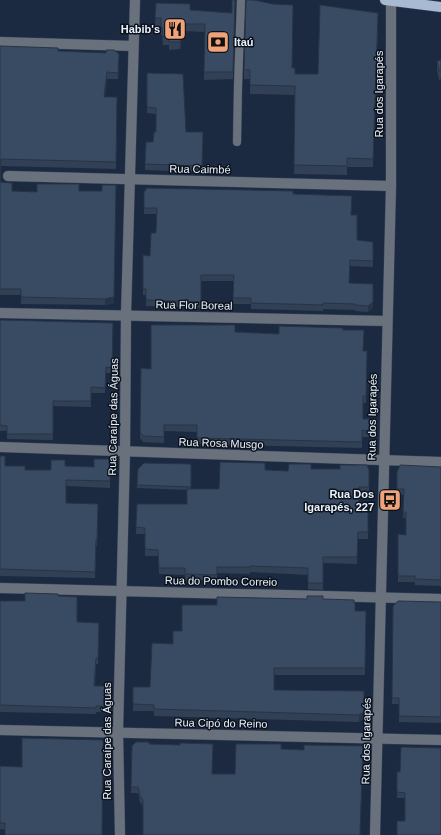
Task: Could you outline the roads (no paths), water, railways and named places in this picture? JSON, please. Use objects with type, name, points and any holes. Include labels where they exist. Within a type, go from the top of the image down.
[{"type":"main road","points":[[389,0],[441,8]]},
{"type":"street","name":"Rua Caraípe das Águas","points":[[120,835],[118,732],[125,451],[126,315],[135,0]]},
{"type":"street","name":"Rua dos Igarapés","points":[[375,835],[383,460],[391,186],[389,0]]},
{"type":"street","points":[[0,42],[133,46]]},
{"type":"street","name":"Rua Caimbé","points":[[8,176],[391,186]]},
{"type":"street","name":"Rua Flor Boreal","points":[[0,312],[387,321]]},
{"type":"street","name":"Rua Rosa Musgo","points":[[0,447],[441,462]]},
{"type":"street","name":"Rua do Pombo Correio","points":[[0,588],[441,599]]},
{"type":"street","name":"Rua Cipó do Reino","points":[[0,730],[441,740]]},
{"type":"lane","points":[[237,142],[241,0]]},
{"type":"place","name":"Habib's","points":[[175,29]]},
{"type":"place","name":"Itaú","points":[[218,42]]},
{"type":"place","name":"Rua Dos Igarapés, 227","points":[[390,500]]}]
